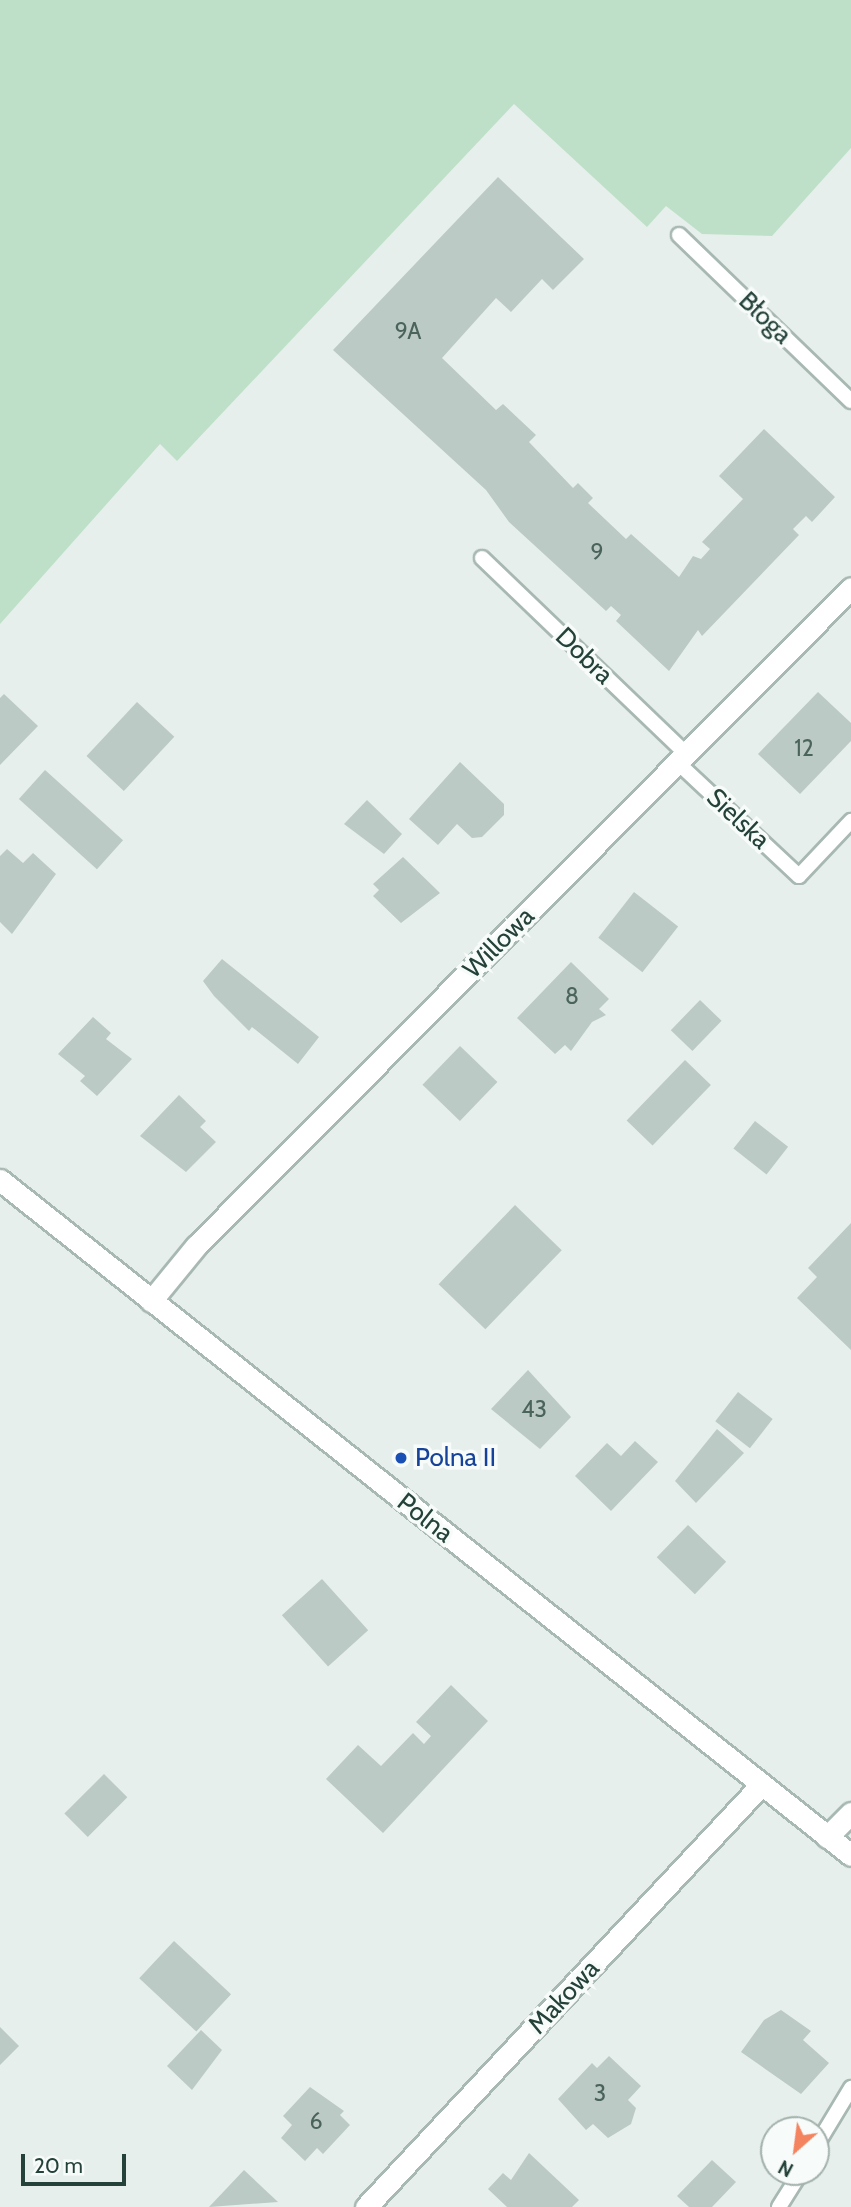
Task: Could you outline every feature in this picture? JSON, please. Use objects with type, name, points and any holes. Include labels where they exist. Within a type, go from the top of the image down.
[{"type":"street","name":"Willowa","points":[[151,1301],[196,1246],[851,588]]},
{"type":"street","name":"Polna","points":[[0,1180],[851,1856]]},
{"type":"street","name":"Makowa","points":[[366,2207],[761,1785]]},
{"type":"street","points":[[827,1838],[851,1812]]},
{"type":"lane","name":"Błoga","points":[[679,236],[851,401]]},
{"type":"lane","name":"Dobra","points":[[482,558],[681,758]]},
{"type":"lane","name":"Sielska","points":[[681,758],[799,876],[851,821]]},
{"type":"lane","points":[[830,2123],[851,2088]]},
{"type":"lane","points":[[779,2207],[792,2186]]},
{"type":"green space","points":[[0,0],[851,0],[851,148],[772,236],[702,234],[666,206],[647,227],[514,104],[177,461],[160,444],[0,624]]},
{"type":"building","points":[[498,177],[584,259],[553,290],[542,279],[511,312],[496,298],[442,358],[496,410],[503,404],[536,435],[529,442],[573,488],[578,483],[593,498],[588,503],[626,539],[631,534],[679,577],[693,556],[701,559],[710,549],[702,542],[743,499],[719,476],[764,429],[835,497],[812,522],[806,516],[793,529],[799,535],[702,636],[698,630],[669,671],[616,621],[621,615],[611,606],[606,611],[509,522],[486,490],[333,350]]},
{"type":"building","points":[[818,692],[851,723],[851,741],[800,794],[758,754]]},
{"type":"building","points":[[4,694],[38,726],[0,765],[0,698]]},
{"type":"building","points":[[137,702],[174,737],[124,791],[87,756]]},
{"type":"building","points":[[460,762],[504,804],[504,815],[482,837],[472,838],[457,824],[438,845],[409,819]]},
{"type":"building","points":[[45,770],[123,840],[97,869],[19,799]]},
{"type":"building","points":[[367,800],[402,834],[384,854],[344,824]]},
{"type":"building","points":[[7,849],[23,863],[33,853],[56,874],[12,934],[0,922],[0,856]]},
{"type":"building","points":[[403,857],[440,893],[401,923],[373,896],[379,890],[373,884]]},
{"type":"building","points":[[634,892],[678,926],[642,972],[598,938]]},
{"type":"building","points":[[222,959],[319,1037],[298,1064],[252,1027],[249,1031],[203,981]]},
{"type":"building","points":[[571,962],[609,999],[599,1009],[606,1015],[592,1022],[571,1051],[565,1045],[555,1054],[517,1018]]},
{"type":"building","points":[[700,1000],[722,1021],[692,1051],[671,1030]]},
{"type":"building","points":[[93,1017],[111,1033],[106,1039],[132,1059],[97,1096],[80,1081],[85,1076],[58,1054]]},
{"type":"building","points":[[460,1046],[497,1082],[460,1121],[422,1085]]},
{"type":"building","points":[[685,1060],[711,1085],[653,1145],[627,1120]]},
{"type":"building","points":[[179,1095],[206,1121],[200,1127],[216,1142],[186,1172],[140,1136]]},
{"type":"building","points":[[755,1121],[788,1147],[767,1174],[733,1149]]},
{"type":"building","points":[[515,1205],[562,1250],[485,1329],[439,1284]]},
{"type":"building","points":[[851,1223],[851,1350],[797,1298],[817,1277],[808,1268]]},
{"type":"building","points":[[528,1370],[571,1417],[540,1449],[491,1409]]},
{"type":"building","points":[[738,1392],[773,1419],[750,1448],[715,1421]]},
{"type":"building","points":[[717,1429],[744,1453],[696,1503],[675,1481]]},
{"type":"building","points":[[635,1441],[658,1462],[611,1511],[575,1476],[607,1443],[621,1456]]},
{"type":"building","points":[[688,1525],[726,1562],[695,1594],[657,1557]]},
{"type":"building","points":[[322,1579],[368,1630],[328,1666],[282,1615]]},
{"type":"building","points":[[451,1685],[488,1721],[383,1833],[326,1779],[358,1745],[381,1766],[413,1733],[424,1744],[431,1736],[416,1722]]},
{"type":"building","points":[[104,1774],[127,1797],[88,1837],[64,1814]]},
{"type":"building","points":[[174,1941],[231,1994],[196,2031],[139,1978]]},
{"type":"building","points":[[781,2010],[811,2031],[803,2040],[829,2063],[801,2094],[741,2052],[764,2020]]},
{"type":"building","points":[[0,2027],[19,2046],[0,2065]]},
{"type":"building","points":[[201,2030],[222,2050],[192,2090],[167,2066]]},
{"type":"building","points":[[609,2056],[641,2086],[628,2100],[636,2108],[631,2124],[608,2138],[593,2124],[586,2130],[558,2099],[592,2063],[597,2068]]},
{"type":"building","points":[[310,2087],[344,2111],[340,2115],[350,2125],[323,2154],[317,2148],[305,2161],[281,2138],[292,2125],[283,2116]]},
{"type":"building","points":[[529,2153],[579,2200],[572,2207],[507,2207],[488,2189],[503,2173],[511,2180]]},
{"type":"building","points":[[712,2160],[736,2182],[712,2207],[689,2207],[677,2196]]},
{"type":"building","points":[[244,2170],[278,2202],[209,2207]]},
{"type":"place","name":"Polna II","points":[[401,1458]]}]
